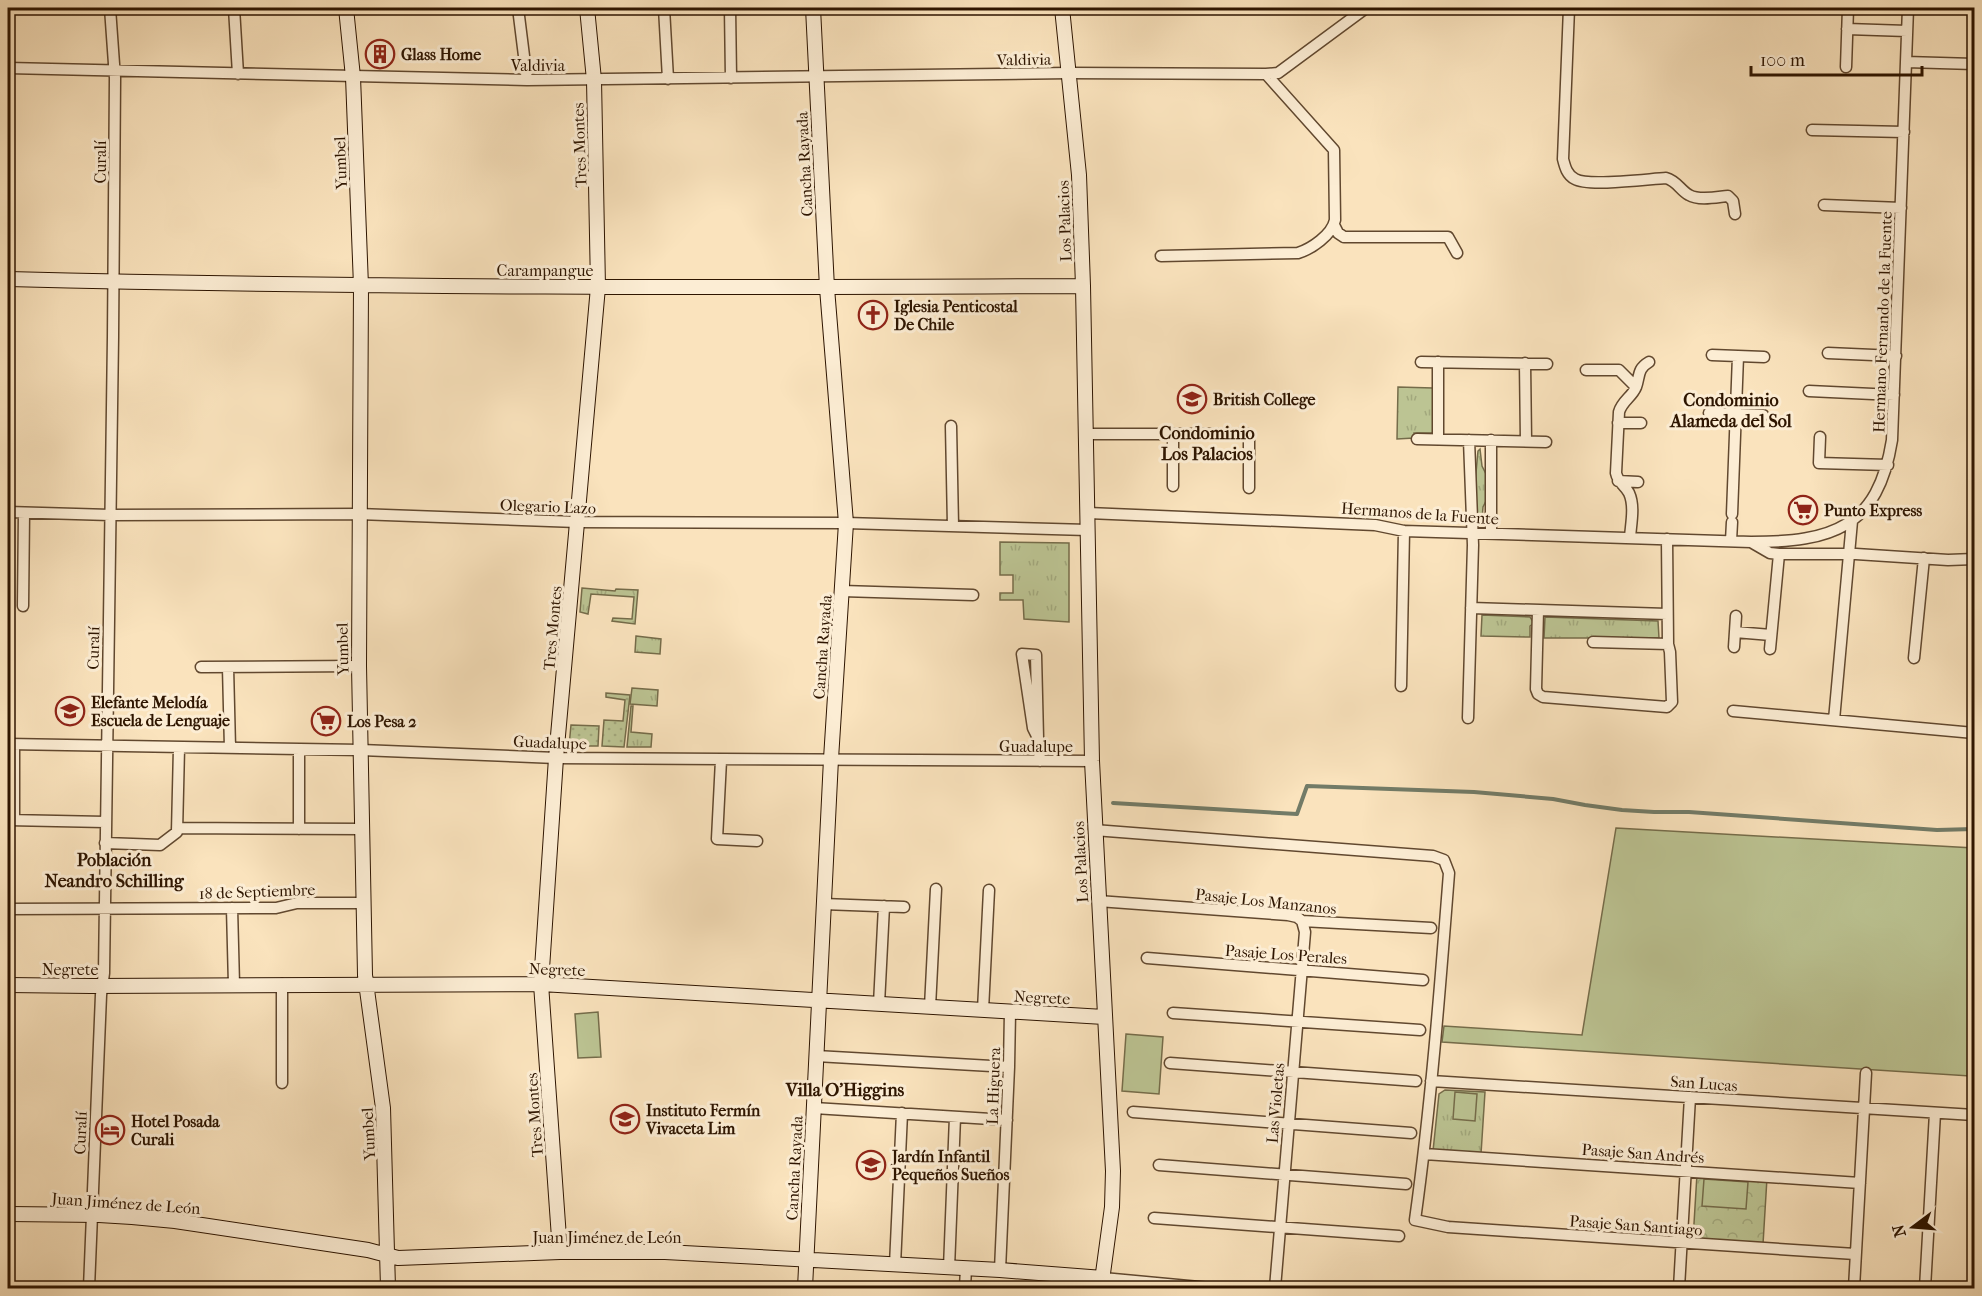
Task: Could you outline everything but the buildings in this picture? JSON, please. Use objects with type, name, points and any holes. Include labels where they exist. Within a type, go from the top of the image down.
[{"type":"main road","name":"Yumbel","points":[[346,8],[353,77],[361,286],[358,514],[365,984],[383,1108],[388,1288]]},
{"type":"main road","name":"Tres Montes","points":[[560,1252],[541,984],[556,758],[598,287],[594,80],[587,8]]},
{"type":"main road","name":"Cancha Rayada","points":[[805,1288],[823,904],[846,523],[827,288],[813,8]]},
{"type":"main road","name":"Los Palacios","points":[[1062,8],[1079,175],[1089,530],[1094,830],[1113,1171],[1111,1217],[1102,1283]]},
{"type":"main road","name":"Carampangue","points":[[8,279],[361,286],[827,288],[1083,286]]},
{"type":"main road","name":"Negrete","points":[[8,985],[541,984],[1104,1017]]},
{"type":"main road","name":"Juan Jiménez de León","points":[[8,1214],[92,1214],[175,1221],[368,1250],[398,1258],[560,1252],[665,1252],[1000,1270],[1102,1283]]},
{"type":"street","name":"Curalí","points":[[89,1288],[105,910],[114,282],[114,71],[110,8]]},
{"type":"street","points":[[234,8],[238,74]]},
{"type":"street","points":[[518,8],[527,80]]},
{"type":"street","points":[[664,8],[668,79]]},
{"type":"street","points":[[730,8],[731,78]]},
{"type":"street","points":[[1266,74],[1278,73],[1366,8]]},
{"type":"street","points":[[1569,8],[1563,159],[1568,172],[1573,178],[1587,182],[1670,179],[1695,198],[1728,196],[1733,201],[1735,214]]},
{"type":"street","points":[[1846,67],[1848,8]]},
{"type":"street","name":"Hermano Fernando de la Fuente","points":[[1751,542],[1787,542],[1828,533],[1852,521],[1873,499],[1885,476],[1892,440],[1908,8]]},
{"type":"street","points":[[1847,29],[1907,31]]},
{"type":"street","points":[[1906,62],[1974,63]]},
{"type":"street","name":"Valdivia","points":[[8,68],[527,80],[1069,73],[1266,74]]},
{"type":"street","points":[[1161,256],[1298,253],[1332,230],[1334,225],[1334,150],[1266,74]]},
{"type":"street","points":[[1812,130],[1904,132]]},
{"type":"street","points":[[1824,205],[1901,208]]},
{"type":"street","points":[[1334,225],[1338,233],[1344,237],[1448,237],[1457,253]]},
{"type":"street","points":[[1828,353],[1896,356]]},
{"type":"street","points":[[1712,355],[1764,357]]},
{"type":"street","points":[[1731,541],[1738,356]]},
{"type":"street","points":[[1422,362],[1547,364]]},
{"type":"street","points":[[1438,362],[1438,439]]},
{"type":"street","points":[[1630,537],[1631,498],[1627,489],[1618,481],[1616,473],[1618,423],[1621,405],[1636,387],[1640,368],[1648,362]]},
{"type":"street","points":[[1525,363],[1526,441]]},
{"type":"street","points":[[1586,370],[1618,370],[1636,387]]},
{"type":"street","points":[[1809,392],[1894,394]]},
{"type":"street","points":[[1709,414],[1763,415]]},
{"type":"street","points":[[1618,423],[1641,423]]},
{"type":"street","points":[[951,426],[953,526]]},
{"type":"street","points":[[1086,434],[1249,434],[1249,489]]},
{"type":"street","points":[[1173,434],[1173,486]]},
{"type":"street","points":[[1820,437],[1819,463],[1888,465]]},
{"type":"street","points":[[1417,439],[1546,442]]},
{"type":"street","points":[[1468,718],[1472,533],[1469,440]]},
{"type":"street","points":[[1491,440],[1491,534]]},
{"type":"street","points":[[1618,481],[1638,482]]},
{"type":"street","name":"Olegario Lazo","points":[[8,512],[110,515],[358,514],[577,522],[846,523],[1089,530]]},
{"type":"street","points":[[23,606],[24,513]]},
{"type":"street","name":"Hermanos de la Fuente","points":[[1088,513],[1375,525],[1404,531],[1751,542]]},
{"type":"street","points":[[1834,720],[1852,521]]},
{"type":"street","points":[[1401,686],[1404,531]]},
{"type":"street","points":[[1538,610],[1536,689],[1538,694],[1543,697],[1667,707],[1672,702],[1671,652],[1668,644],[1667,614],[1667,539]]},
{"type":"street","points":[[1751,542],[1770,553],[1779,554],[1974,559]]},
{"type":"street","points":[[1770,649],[1779,554]]},
{"type":"street","points":[[1914,658],[1924,558]]},
{"type":"street","points":[[842,591],[973,596]]},
{"type":"street","points":[[1471,609],[1667,614]]},
{"type":"street","points":[[1734,647],[1736,616]]},
{"type":"street","points":[[1735,632],[1772,634]]},
{"type":"street","points":[[1593,642],[1668,644]]},
{"type":"street","points":[[1038,738],[1033,728],[1022,654],[1036,655],[1040,761]]},
{"type":"street","points":[[201,666],[359,666]]},
{"type":"street","points":[[228,667],[230,748]]},
{"type":"street","points":[[1733,711],[1974,733]]},
{"type":"street","points":[[11,744],[11,820],[105,822]]},
{"type":"street","name":"Guadalupe","points":[[11,744],[361,750],[556,758],[1092,761]]},
{"type":"street","points":[[177,830],[179,748]]},
{"type":"street","points":[[299,749],[299,829]]},
{"type":"street","points":[[721,760],[717,838],[756,841]]},
{"type":"street","points":[[105,843],[160,845],[177,830],[362,830]]},
{"type":"street","points":[[1094,830],[1434,856],[1444,860],[1449,873],[1424,1154]]},
{"type":"street","points":[[930,1007],[936,889]]},
{"type":"street","points":[[983,1010],[989,891]]},
{"type":"street","name":"Pasaje Los Manzanos","points":[[1098,901],[1288,915],[1302,921],[1431,928]]},
{"type":"street","name":"18 de Septiembre","points":[[8,909],[276,908],[297,903],[363,903]]},
{"type":"street","points":[[823,904],[904,907]]},
{"type":"street","points":[[879,1004],[884,906]]},
{"type":"street","points":[[232,908],[234,985]]},
{"type":"street","name":"Las Violetas","points":[[1275,1288],[1305,932],[1302,921]]},
{"type":"street","name":"Pasaje Los Perales","points":[[1147,958],[1423,980]]},
{"type":"street","points":[[282,984],[282,1083]]},
{"type":"street","name":"La Higuera","points":[[1000,1270],[1010,1012]]},
{"type":"street","points":[[1173,1013],[1420,1030]]},
{"type":"street","points":[[816,1056],[1009,1067]]},
{"type":"street","points":[[1170,1064],[1416,1082]]},
{"type":"street","points":[[1854,1288],[1866,1073]]},
{"type":"street","name":"San Lucas","points":[[1431,1081],[1974,1115]]},
{"type":"street","points":[[1679,1288],[1690,1097]]},
{"type":"street","points":[[814,1108],[1007,1120]]},
{"type":"street","points":[[1132,1112],[1411,1133]]},
{"type":"street","points":[[896,1265],[902,1113]]},
{"type":"street","points":[[1925,1288],[1935,1113]]},
{"type":"street","points":[[949,1268],[955,1117]]},
{"type":"street","name":"Pasaje San Andrés","points":[[1424,1154],[1860,1183]]},
{"type":"street","name":"Pasaje San Santiago","points":[[1424,1154],[1415,1220],[1448,1227],[1855,1254]]},
{"type":"street","points":[[1159,1165],[1406,1184]]},
{"type":"street","points":[[1154,1218],[1399,1236]]},
{"type":"street","points":[[965,1288],[966,1268]]},
{"type":"street","name":"Juan Jiménez de León","points":[[1102,1283],[1209,1288]]},
{"type":"green space","points":[[1398,387],[1433,388],[1435,391],[1433,433],[1414,433],[1414,438],[1397,439]]},
{"type":"green space","points":[[1480,449],[1482,466],[1486,474],[1486,501],[1482,519],[1479,521],[1475,486]]},
{"type":"green space","points":[[1000,542],[1069,543],[1069,622],[1024,619],[1023,600],[1000,600],[1000,593],[1013,593],[1013,575],[1000,575]]},
{"type":"green space","points":[[582,588],[615,591],[616,589],[638,590],[635,624],[612,621],[613,618],[632,619],[634,597],[591,594],[588,614],[580,612]]},
{"type":"green space","points":[[1482,615],[1530,617],[1534,623],[1530,626],[1530,637],[1481,636]]},
{"type":"green space","points":[[1545,617],[1658,621],[1659,638],[1544,638]]},
{"type":"green space","points":[[636,636],[661,639],[660,654],[635,652]]},
{"type":"green space","points":[[632,688],[658,690],[657,706],[630,704]]},
{"type":"green space","points":[[606,693],[630,695],[624,747],[602,746],[604,720],[623,721],[625,700],[606,697]]},
{"type":"green space","points":[[631,706],[633,706],[631,732],[652,734],[651,747],[627,747]]},
{"type":"green space","points":[[571,725],[599,726],[598,746],[569,746]]},
{"type":"green space","points":[[1616,828],[1974,848],[1974,1046],[1970,1076],[1442,1042],[1444,1026],[1582,1035]]},
{"type":"green space","points":[[598,1012],[601,1057],[578,1058],[575,1014]]},
{"type":"green space","points":[[1126,1034],[1163,1037],[1159,1094],[1122,1091]]},
{"type":"green space","points":[[1445,1090],[1485,1092],[1481,1154],[1433,1151],[1439,1094]]},
{"type":"green space","points":[[1455,1092],[1477,1094],[1475,1121],[1453,1119]]},
{"type":"green space","points":[[1697,1174],[1767,1178],[1763,1244],[1693,1240]]},
{"type":"green space","points":[[1704,1179],[1748,1182],[1746,1209],[1702,1206]]},
{"type":"waterway","points":[[1113,803],[1297,814],[1307,786],[1474,792],[1553,799],[1622,810],[1689,812],[1937,830],[1974,829]]},
{"type":"place","name":"Glass Home","points":[[380,54]]},
{"type":"place","name":"Iglesia Penticostal De Chile","points":[[873,315]]},
{"type":"place","name":"British College","points":[[1192,399]]},
{"type":"place","name":"Punto Express","points":[[1803,510]]},
{"type":"place","name":"Elefante Melodía Escuela de Lenguaje","points":[[70,711]]},
{"type":"place","name":"Los Pesa 2","points":[[326,721]]},
{"type":"place","name":"Instituto Fermín Vivaceta Lim","points":[[625,1119]]},
{"type":"place","name":"Hotel Posada Curali","points":[[110,1130]]},
{"type":"place","name":"Jardín Infantil Pequeños Sueños","points":[[871,1165]]},
{"type":"district","name":"Condominio Alameda del Sol","points":[[1731,410]]},
{"type":"district","name":"Condominio Los Palacios","points":[[1207,443]]},
{"type":"district","name":"Población Neandro Schilling","points":[[114,870]]},
{"type":"district","name":"Villa O'Higgins","points":[[845,1090]]}]
